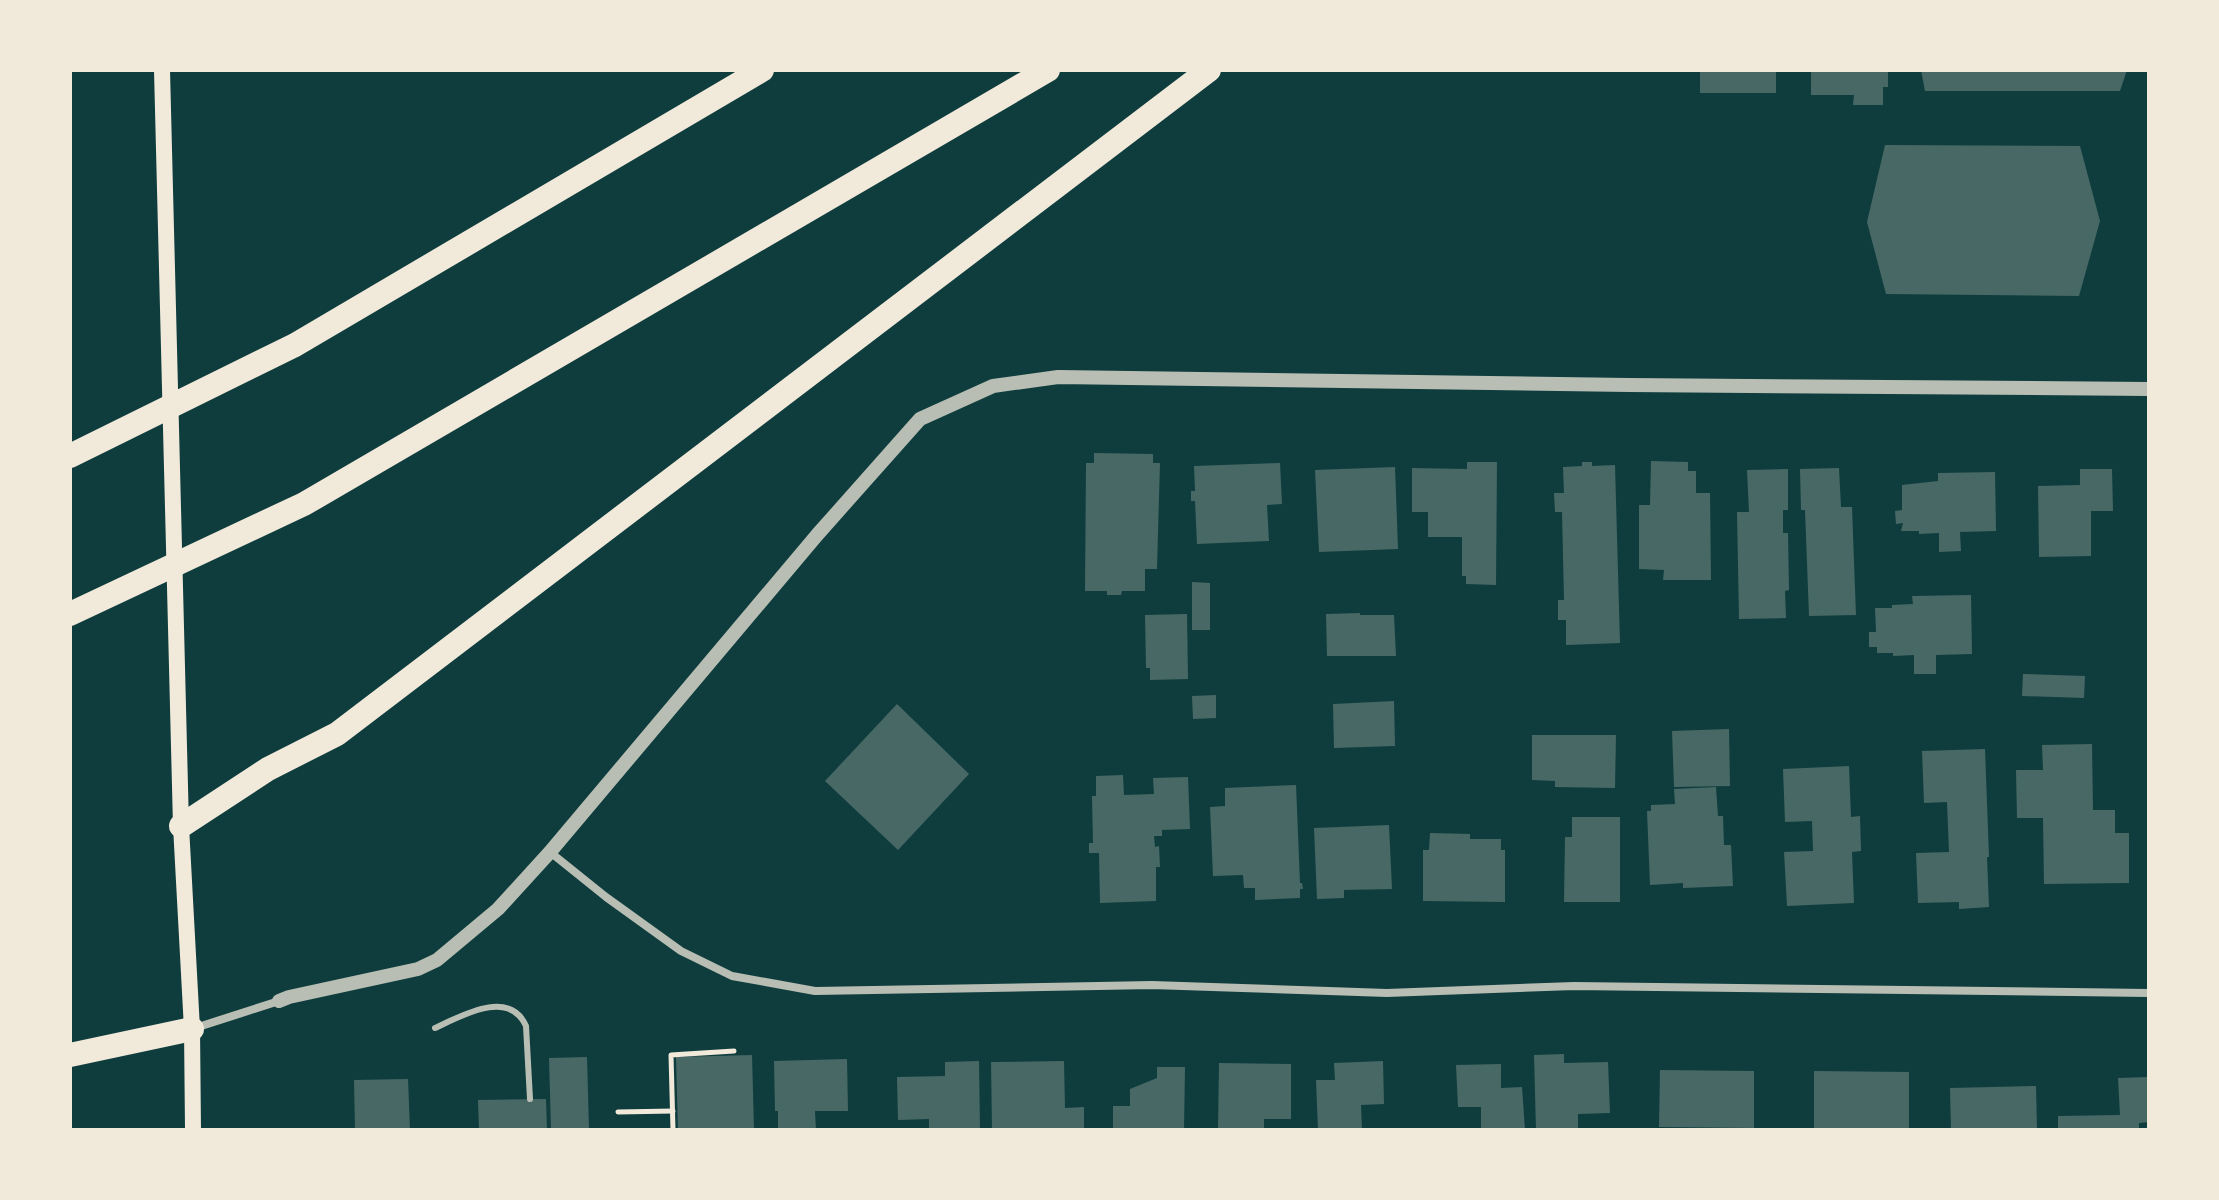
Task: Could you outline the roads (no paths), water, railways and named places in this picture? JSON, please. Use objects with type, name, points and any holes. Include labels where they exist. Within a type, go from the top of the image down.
[{"type":"highway","points":[[70,456],[295,345],[762,70]]},
{"type":"highway","points":[[70,614],[304,504],[1048,70]]},
{"type":"highway","points":[[181,826],[268,769],[337,734],[1209,70]]},
{"type":"highway","points":[[70,1055],[192,1029]]},
{"type":"main road","points":[[162,70],[181,826],[192,1029],[193,1130]]},
{"type":"street","points":[[192,1029],[289,997],[418,969],[437,960],[498,909],[550,852],[817,535],[920,419],[993,386],[1058,377],[2149,389]]},
{"type":"street","points":[[550,852],[681,951],[732,976],[815,991],[1152,985],[1387,993],[1574,986],[2149,993]]},
{"type":"lane","points":[[435,1028],[491,1006],[522,1016],[526,1026],[530,1099]]}]
